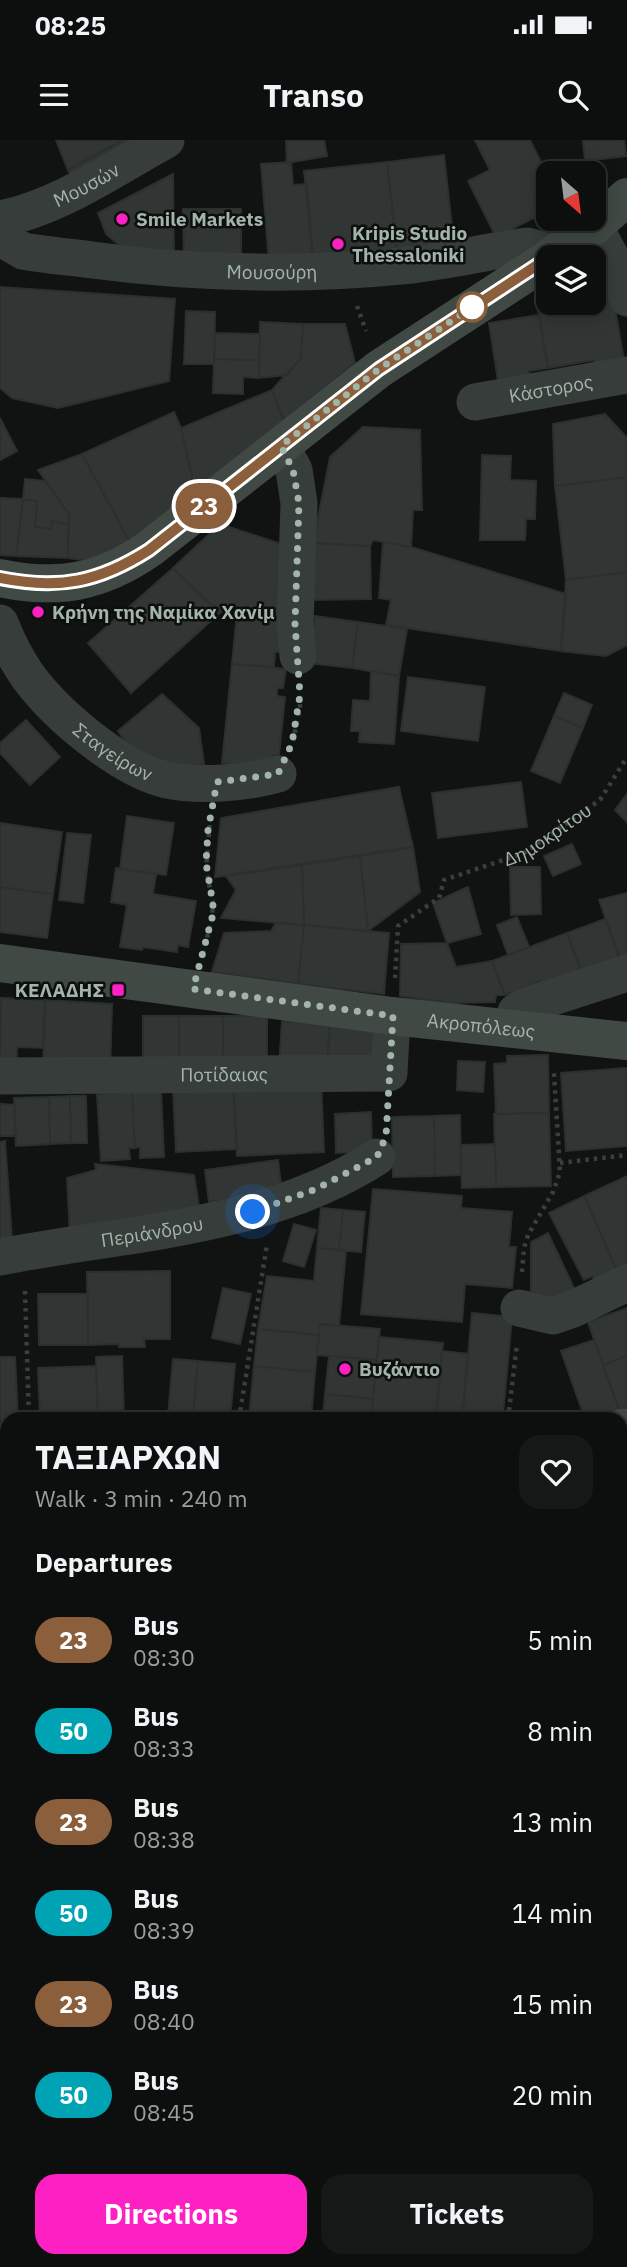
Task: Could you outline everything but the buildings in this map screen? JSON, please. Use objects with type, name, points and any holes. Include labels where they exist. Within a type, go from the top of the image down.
[{"type":"main road","points":[[606,215],[627,197]]},
{"type":"main road","points":[[567,245],[587,231]]},
{"type":"main road","points":[[0,578],[51,584],[79,582],[116,569],[149,550],[379,369],[536,266]]},
{"type":"main road","name":"Ακροπόλεως","points":[[0,963],[393,1016],[627,1041]]},
{"type":"street","name":"Μουσών","points":[[0,219],[61,198],[166,140]]},
{"type":"street","name":"Μουσούρη","points":[[0,226],[8,240],[19,249],[155,268],[205,271],[342,270],[414,265],[527,246],[536,248]]},
{"type":"street","points":[[597,231],[622,278],[627,298]]},
{"type":"street","name":"Κάστορος","points":[[475,402],[627,375]]},
{"type":"street","points":[[281,446],[293,470],[299,503],[295,614],[298,656]]},
{"type":"street","name":"Σταγείρων","points":[[0,623],[22,667],[40,691],[76,725],[128,764],[153,776],[181,783],[217,782],[278,774]]},
{"type":"street","points":[[510,1028],[516,1012],[525,1006],[627,974]]},
{"type":"street","name":"Ποτίδαιας","points":[[0,1076],[389,1073],[393,1016]]},
{"type":"street","name":"Περιάνδρου","points":[[12,1255],[223,1219],[274,1205],[316,1189],[377,1157]]},
{"type":"street","points":[[519,1308],[553,1316],[627,1283]]},
{"type":"path","points":[[342,270],[379,369]]},
{"type":"path","points":[[278,774],[288,755],[297,723],[300,695],[298,656]]},
{"type":"path","name":"Δημοκρίτου","points":[[393,1016],[398,926],[439,898],[444,880],[524,853],[600,800],[627,757]]},
{"type":"path","points":[[193,989],[212,918],[213,904],[206,863],[208,830],[217,782]]},
{"type":"path","points":[[509,1412],[524,1248],[557,1184],[560,1163],[554,1063]]},
{"type":"path","points":[[560,1163],[627,1155]]},
{"type":"path","points":[[240,1412],[274,1205]]},
{"type":"path","points":[[12,1255],[28,1412]]},
{"type":"bus line","name":"23","points":[[0,578],[34,584],[79,582],[104,575],[127,563],[149,550],[379,369],[536,266]]},
{"type":"place","name":"Smile Markets","points":[[122,219]]},
{"type":"place","name":"Kripis Studio Thessaloniki","points":[[338,244]]},
{"type":"place","name":"Κρήνη της Ναμίκα Χανίμ","points":[[38,612]]},
{"type":"place","name":"ΚΕΛΑΔΗΣ","points":[[118,990]]},
{"type":"place","name":"Βυζάντιο","points":[[345,1369]]},
{"type":"route","points":[[253,1212],[316,1189],[377,1157],[386,1136],[393,1016],[193,989],[212,918],[213,904],[206,863],[208,830],[217,782],[278,774],[288,755],[300,708],[295,624],[299,503],[293,470],[281,446],[379,369],[483,300],[472,307]]}]
